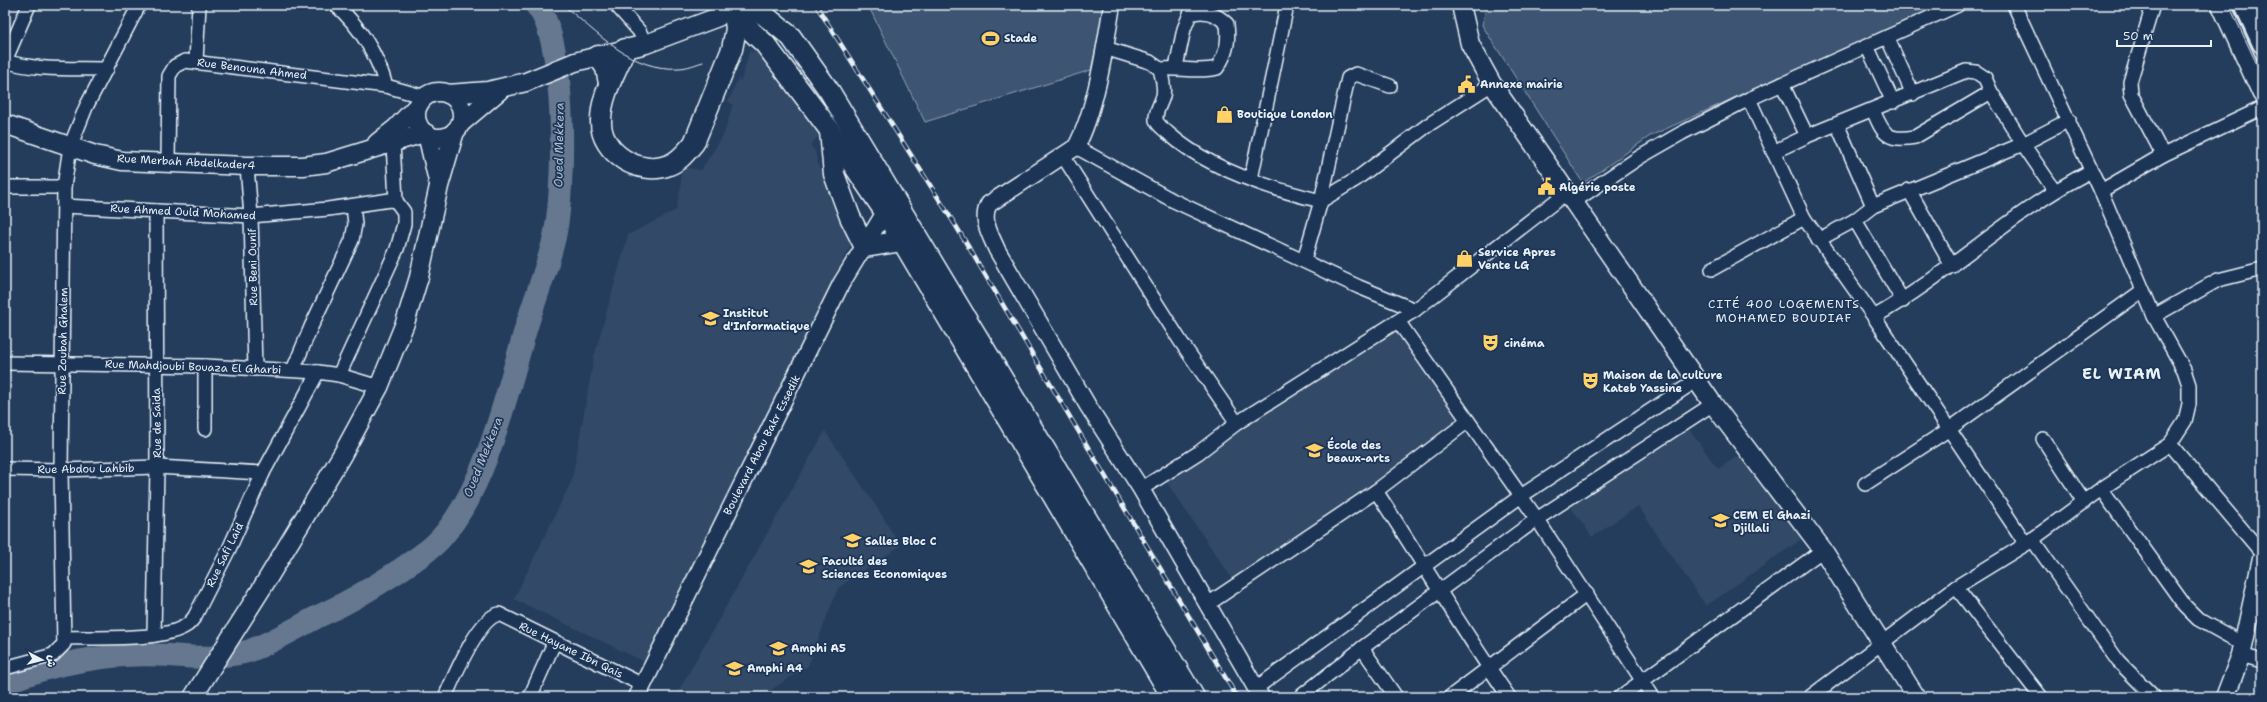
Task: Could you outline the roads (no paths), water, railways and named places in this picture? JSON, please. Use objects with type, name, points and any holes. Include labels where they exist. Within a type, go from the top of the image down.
[{"type":"main road","points":[[625,49],[609,83],[605,96],[601,122],[609,147],[619,157],[638,165],[662,167],[677,161],[694,143],[732,48],[736,29],[733,5]]},
{"type":"main road","points":[[733,5],[751,31],[765,44],[890,205],[902,241],[1172,697]]},
{"type":"main road","points":[[752,5],[791,37],[823,81],[852,129],[890,205],[1194,697]]},
{"type":"main road","points":[[1461,5],[1470,44],[1492,84],[1713,404],[1823,550],[1916,697]]},
{"type":"main road","points":[[2221,5],[2262,94]]},
{"type":"main road","points":[[2244,5],[2262,44]]},
{"type":"main road","points":[[370,148],[396,128],[422,100],[436,92],[448,94],[501,89],[526,82],[575,62],[646,44],[718,17]]},
{"type":"main road","points":[[732,48],[751,31],[763,30],[779,41],[840,120],[852,129]]},
{"type":"main road","points":[[598,56],[606,68],[609,83]]},
{"type":"main road","points":[[370,148],[426,133],[442,138],[458,127],[501,89]]},
{"type":"main road","points":[[193,697],[342,454],[379,387],[405,323],[416,285],[439,186],[458,127],[461,110],[458,104],[448,94]]},
{"type":"main road","points":[[422,100],[416,119],[426,133],[439,186]]},
{"type":"main road","name":"Rue Merbah Abdelkader4","points":[[5,124],[70,147],[122,161],[246,166],[303,166],[326,163],[370,148]]},
{"type":"main road","points":[[830,128],[834,174],[850,217],[865,247],[902,241]]},
{"type":"main road","points":[[2225,697],[2242,650],[2262,558]]},
{"type":"street","points":[[29,5],[5,61],[16,64],[36,66],[107,69]]},
{"type":"street","name":"Rue Zoubah Ghalem","points":[[64,638],[61,470],[64,187],[70,147],[86,107],[139,5]]},
{"type":"street","points":[[196,61],[199,5]]},
{"type":"street","points":[[336,5],[346,14],[372,49],[386,86]]},
{"type":"street","points":[[616,5],[640,31],[646,44]]},
{"type":"street","points":[[1112,5],[1105,48],[1082,136],[1076,148],[989,204],[986,209],[986,225],[998,250],[1088,406],[1141,489],[1259,692],[1425,566],[1521,496],[1697,380]]},
{"type":"street","points":[[1251,179],[1287,5]]},
{"type":"street","points":[[1141,489],[1198,452],[1237,423],[1415,310],[1570,198],[1682,133],[1782,84],[1958,5]]},
{"type":"street","points":[[1810,697],[1956,587],[2029,541],[2101,489],[2170,444],[2185,422],[2189,404],[2189,385],[2184,370],[2142,291],[2101,191],[2014,5]]},
{"type":"street","points":[[2152,5],[2130,82],[2131,94],[2163,155]]},
{"type":"street","points":[[1105,48],[1150,62],[1160,69],[1176,67],[1205,71],[1217,68],[1223,58],[1228,40],[1227,24],[1220,16],[1198,12],[1190,14],[1184,29],[1176,67]]},
{"type":"street","points":[[1887,37],[1913,94]]},
{"type":"street","points":[[1867,46],[1893,102]]},
{"type":"street","name":"Rue Benouna Ahmed","points":[[168,162],[169,76],[175,66],[180,63],[196,61],[386,86],[422,100]]},
{"type":"street","points":[[1160,69],[1163,95],[1157,110],[1156,120],[1159,125],[1181,145],[1251,179],[1295,195],[1320,200],[1355,180],[1428,125],[1492,84]]},
{"type":"street","points":[[1773,152],[1807,136],[1913,94],[1966,71],[1976,72],[1985,78],[1991,92],[2023,144],[2055,191]]},
{"type":"street","points":[[1304,260],[1320,200],[1348,78],[1356,74],[1390,86]]},
{"type":"street","points":[[1782,84],[1807,136]]},
{"type":"street","points":[[1873,110],[1887,136],[1894,138],[1915,137],[1991,92]]},
{"type":"street","points":[[1749,100],[1804,218],[1818,240],[1874,317],[1948,430],[2029,541],[2118,661],[2154,697]]},
{"type":"street","points":[[2101,191],[2163,155],[2262,108]]},
{"type":"street","points":[[1818,240],[1855,220],[1874,206],[1909,190],[2023,144],[2069,120]]},
{"type":"street","points":[[1837,124],[1874,206]]},
{"type":"street","points":[[339,375],[397,249],[404,224],[404,212],[396,201],[394,142]]},
{"type":"street","points":[[1076,148],[1172,200],[1304,260],[1359,287],[1415,310]]},
{"type":"street","points":[[1063,156],[1180,342],[1237,423]]},
{"type":"street","name":"Rue Beni Ounif","points":[[246,166],[251,216],[255,368]]},
{"type":"street","points":[[1874,317],[1903,301],[2012,220],[2055,191],[2091,171]]},
{"type":"street","points":[[5,187],[64,187]]},
{"type":"street","points":[[1909,190],[1952,266]]},
{"type":"street","name":"Rue Ahmed Ould Mohamed","points":[[64,206],[251,216],[353,206],[390,200],[396,201]]},
{"type":"street","name":"Boulevard Abou Bakr Essedik","points":[[640,691],[841,284],[890,205]]},
{"type":"street","points":[[293,370],[311,327],[352,240],[355,224],[353,206]]},
{"type":"street","name":"Rue de Saida","points":[[154,635],[157,467],[156,210]]},
{"type":"street","points":[[1712,269],[1804,218]]},
{"type":"street","points":[[1855,220],[1903,301]]},
{"type":"street","points":[[2154,316],[2218,280],[2262,268]]},
{"type":"street","points":[[1865,484],[1948,430],[2142,291]]},
{"type":"street","points":[[1398,321],[1537,518],[1653,697]]},
{"type":"street","name":"Rue Mahdjoubi Bouaza El Gharbi","points":[[5,363],[156,364],[293,370],[339,375],[379,387]]},
{"type":"street","points":[[204,366],[205,429]]},
{"type":"street","name":"Rue Safi Laid","points":[[64,638],[154,635],[175,631],[188,625],[195,616],[229,549],[262,473],[318,372]]},
{"type":"street","points":[[1300,697],[1362,648],[1537,518],[1713,404]]},
{"type":"street","points":[[1208,604],[1376,491],[1468,421]]},
{"type":"street","points":[[2043,439],[2084,502]]},
{"type":"street","points":[[2170,444],[2262,553]]},
{"type":"street","name":"Rue Abdou Lahbib","points":[[5,469],[61,470],[157,467],[262,473]]},
{"type":"street","points":[[2101,489],[2185,606],[2198,619],[2242,650],[2262,661]]},
{"type":"street","points":[[1376,491],[1425,566],[1439,592],[1509,697]]},
{"type":"street","points":[[1620,697],[1823,550]]},
{"type":"street","points":[[1956,587],[2041,697]]},
{"type":"street","points":[[1450,697],[1587,594]]},
{"type":"street","name":"Rue Hayane Ibn Qais","points":[[445,697],[484,622],[492,615],[499,614],[640,691]]},
{"type":"street","points":[[5,668],[52,655],[62,648],[64,638]]},
{"type":"street","points":[[530,697],[554,643]]},
{"type":"street","points":[[1362,648],[1396,697]]},
{"type":"waterway","name":"Oued Mekkera","points":[[5,683],[40,670],[99,658],[138,655],[165,655],[203,658],[249,651],[276,639],[361,594],[422,555],[441,538],[457,517],[471,493],[483,466],[503,409],[526,328],[548,261],[558,217],[562,154],[559,82],[554,50],[546,23],[536,5]]},
{"type":"tram line","points":[[563,5],[616,48],[646,64],[662,68],[679,68],[688,67],[703,62]]},
{"type":"tram line","points":[[841,9],[851,5]]},
{"type":"tram line","points":[[1450,5],[1525,8],[1543,5]]},
{"type":"tram line","points":[[2229,5],[2262,75]]},
{"type":"railway","points":[[816,5],[956,226],[1237,697]]},
{"type":"place","name":"Stade","points":[[991,38]]},
{"type":"place","name":"Annexe mairie","points":[[1467,84]]},
{"type":"place","name":"Boutique London","points":[[1224,114]]},
{"type":"place","name":"Algérie poste","points":[[1546,187]]},
{"type":"place","name":"Service Apres Vente LG","points":[[1465,258]]},
{"type":"place","name":"Institut d'Informatique","points":[[710,319]]},
{"type":"place","name":"cinéma","points":[[1491,343]]},
{"type":"place","name":"Maison de la culture Kateb Yassine","points":[[1590,381]]},
{"type":"place","name":"École des beaux-arts","points":[[1314,451]]},
{"type":"place","name":"CEM El Ghazi Djillali","points":[[1720,521]]},
{"type":"place","name":"Salles Bloc C","points":[[852,541]]},
{"type":"place","name":"Faculté des Sciences Economiques","points":[[809,567]]},
{"type":"place","name":"Amphi A5","points":[[778,648]]},
{"type":"place","name":"Amphi A4","points":[[734,668]]},
{"type":"district","name":"CITÉ 400 LOGEMENTS MOHAMED BOUDIAF","points":[[1784,311]]},
{"type":"district","name":"EL WIAM","points":[[2122,374]]}]
